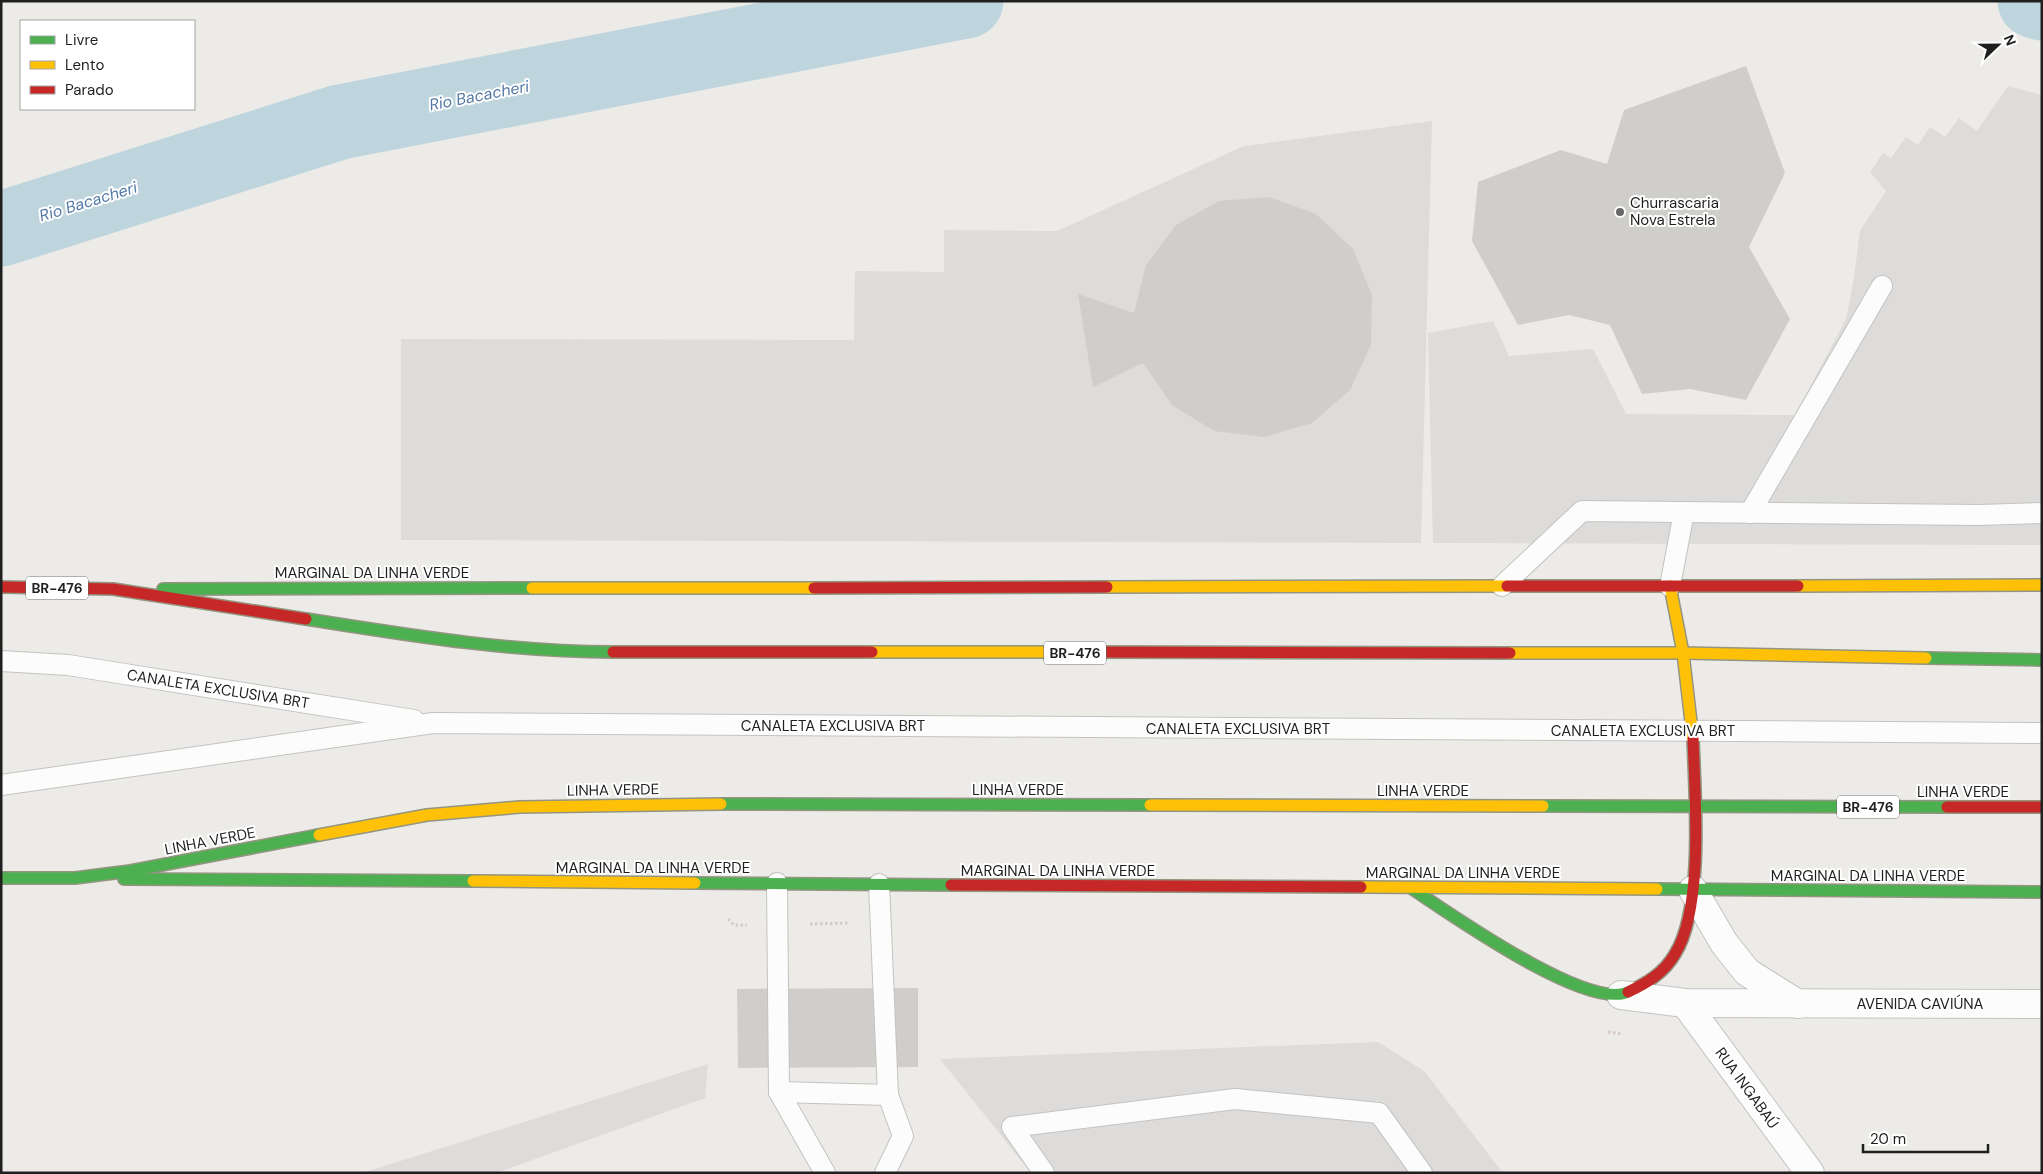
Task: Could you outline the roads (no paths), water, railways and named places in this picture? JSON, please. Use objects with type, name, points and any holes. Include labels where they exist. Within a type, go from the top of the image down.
[{"type":"main road","name":"MARGINAL DA LINHA VERDE","points":[[113,589],[2042,585]]},
{"type":"main road","points":[[1411,888],[1507,951],[1592,992],[1622,995],[1652,980],[1675,955],[1689,924],[1693,890],[1695,806],[1693,732],[1684,653],[1670,586]]},
{"type":"main road","name":"BR-476","points":[[1,587],[113,589],[449,641],[565,652],[1684,653],[2042,660]]},
{"type":"main road","name":"LINHA VERDE","points":[[1,878],[75,878],[130,871],[427,815],[520,807],[612,804],[2042,807]]},
{"type":"main road","name":"MARGINAL DA LINHA VERDE","points":[[75,878],[2042,892]]},
{"type":"street","points":[[1693,890],[1724,943],[1747,972],[1798,1004]]},
{"type":"street","name":"AVENIDA CAVIÚNA","points":[[1622,995],[1685,1003],[2042,1004]]},
{"type":"street","name":"RUA INGABAÚ","points":[[1685,1003],[1810,1173]]},
{"type":"lane","points":[[1750,513],[1882,286]]},
{"type":"lane","points":[[1502,586],[1582,511],[1969,515],[2042,513]]},
{"type":"lane","points":[[1670,586],[1684,512]]},
{"type":"lane","name":"CANALETA EXCLUSIVA BRT","points":[[1,660],[68,665],[434,723],[2042,733]]},
{"type":"lane","name":"CANALETA EXCLUSIVA BRT","points":[[1,786],[434,723]]},
{"type":"lane","points":[[777,884],[779,1092],[825,1173]]},
{"type":"lane","points":[[879,884],[888,1095],[903,1136],[884,1173]]},
{"type":"lane","points":[[779,1092],[888,1095]]},
{"type":"lane","points":[[1044,1173],[1012,1127],[1236,1098],[1379,1113],[1422,1173]]},
{"type":"waterway","name":"Rio Bacacheri","points":[[1,229],[340,122],[966,1]]},
{"type":"waterway","name":"Rio Bacacheri","points":[[2035,1],[2042,3]]},
{"type":"place","name":"Churrascaria Nova Estrela","points":[[1620,212]]}]
